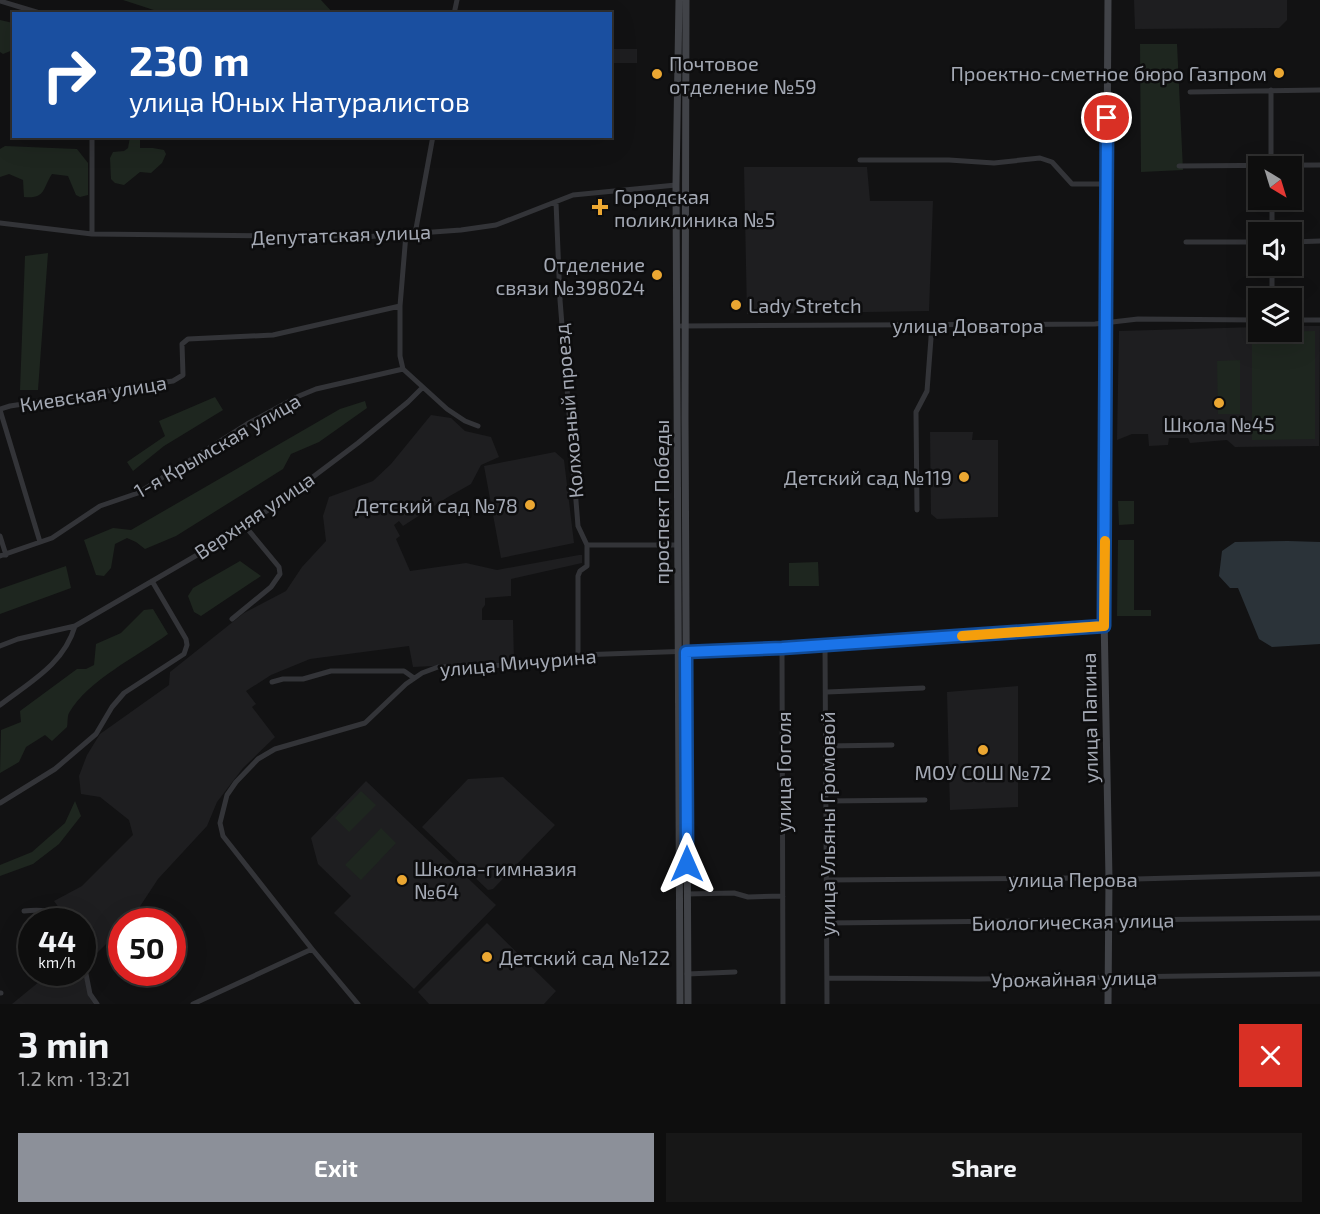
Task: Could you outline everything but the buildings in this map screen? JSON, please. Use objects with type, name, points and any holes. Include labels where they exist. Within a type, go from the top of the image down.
[{"type":"main road","name":"проспект Победы","points":[[679,0],[676,185],[677,545],[682,652],[688,1004]]},
{"type":"main road","name":"проспект Победы","points":[[680,1004],[686,326],[686,0]]},
{"type":"main road","name":"улица Папина","points":[[1108,0],[1104,626],[1109,879],[1108,1004]]},
{"type":"street","points":[[0,1],[37,12]]},
{"type":"street","points":[[1271,90],[1271,156]]},
{"type":"street","points":[[1190,92],[1320,90]]},
{"type":"street","points":[[92,138],[92,234]]},
{"type":"street","points":[[415,234],[433,138]]},
{"type":"street","points":[[860,160],[949,160],[994,163],[1040,158],[1052,162],[1072,184],[1106,184]]},
{"type":"street","points":[[1302,165],[1320,165]]},
{"type":"street","points":[[1179,166],[1248,166]]},
{"type":"street","name":"Депутатская улица","points":[[0,223],[92,234],[363,237],[461,230],[496,225],[573,195],[676,185]]},
{"type":"street","name":"Колхозный проезд","points":[[556,202],[560,300],[578,526],[587,545]]},
{"type":"street","points":[[406,234],[400,306],[400,356],[403,369],[447,410],[478,426]]},
{"type":"street","points":[[1302,242],[1320,241]]},
{"type":"street","points":[[1186,242],[1248,242]]},
{"type":"street","name":"Киевская улица","points":[[0,410],[10,406],[173,381],[183,375],[182,344],[188,339],[273,335],[400,306]]},
{"type":"street","name":"улица Доватора","points":[[677,326],[1105,324],[1138,319],[1248,320]]},
{"type":"street","points":[[1302,320],[1320,320]]},
{"type":"street","points":[[917,510],[916,412],[927,392],[932,325]]},
{"type":"street","name":"1-я Крымская улица","points":[[3,556],[52,538],[100,506],[138,493],[247,424],[298,396],[316,389],[403,369]]},
{"type":"street","name":"Верхняя улица","points":[[0,646],[18,639],[75,626],[245,526],[358,444],[422,388]]},
{"type":"street","points":[[0,410],[40,543]]},
{"type":"street","points":[[232,619],[271,587],[280,574],[279,567],[245,526]]},
{"type":"street","points":[[0,536],[3,556]]},
{"type":"street","points":[[578,655],[578,576],[580,571],[587,566],[587,545],[677,545]]},
{"type":"street","points":[[0,803],[55,769],[96,734],[112,707],[124,693],[184,654],[186,639],[152,581]]},
{"type":"street","points":[[0,705],[56,662],[67,647],[75,626]]},
{"type":"street","name":"улица Мичурина","points":[[358,1004],[225,840],[220,823],[225,801],[236,782],[258,759],[268,752],[365,723],[389,698],[414,678],[438,667],[548,664],[578,655],[782,648],[1104,626]]},
{"type":"street","name":"улица Ульяны Громовой","points":[[825,645],[827,1004]]},
{"type":"street","name":"улица Гоголя","points":[[782,648],[783,1004]]},
{"type":"street","points":[[272,682],[283,679],[303,679],[331,671],[404,671],[414,678]]},
{"type":"street","points":[[827,692],[923,688]]},
{"type":"street","points":[[826,746],[892,745]]},
{"type":"street","points":[[826,801],[925,800]]},
{"type":"street","name":"улица Перова","points":[[827,880],[1109,879],[1320,874]]},
{"type":"street","points":[[687,894],[734,893],[748,897],[783,896]]},
{"type":"street","name":"Биологическая улица","points":[[827,923],[1320,918]]},
{"type":"street","points":[[193,1004],[312,950]]},
{"type":"street","points":[[687,974],[735,972]]},
{"type":"street","name":"Урожайная улица","points":[[827,978],[1108,978],[1320,974]]},
{"type":"street","points":[[88,986],[90,994],[98,1004]]},
{"type":"shaded area","points":[[123,0],[321,0],[332,12],[160,12]]},
{"type":"shaded area","points":[[1134,0],[1287,0],[1287,20],[1279,28],[1135,29]]},
{"type":"shaded area","points":[[0,20],[12,23],[12,50],[3,54],[0,52]]},
{"type":"shaded area","points":[[1140,44],[1177,44],[1183,170],[1141,172]]},
{"type":"shaded area","points":[[612,49],[637,49],[637,63],[612,63]]},
{"type":"shaded area","points":[[130,138],[140,138],[140,148],[164,150],[166,154],[162,163],[151,173],[140,172],[124,185],[115,183],[111,179],[110,158],[113,152],[124,151],[128,148]]},
{"type":"shaded area","points":[[5,146],[77,149],[88,163],[88,195],[80,197],[76,195],[68,176],[52,174],[40,195],[24,197],[23,180],[9,174],[0,177],[0,149]]},
{"type":"shaded area","points":[[744,167],[867,167],[870,201],[933,201],[929,311],[747,314]]},
{"type":"shaded area","points":[[48,253],[38,390],[20,390],[25,256]]},
{"type":"shaded area","name":"Школа №45","points":[[1302,326],[1320,326],[1319,446],[1235,447],[1227,440],[1190,443],[1188,438],[1169,438],[1168,445],[1149,446],[1148,434],[1132,434],[1117,440],[1119,331],[1248,327],[1248,342],[1302,342]]},
{"type":"shaded area","points":[[1302,331],[1315,331],[1315,439],[1252,440],[1252,342],[1302,342]]},
{"type":"shaded area","points":[[1240,360],[1240,414],[1218,414],[1217,361]]},
{"type":"shaded area","points":[[215,397],[223,410],[164,446],[133,471],[127,462],[165,436],[159,421]]},
{"type":"shaded area","points":[[365,401],[367,408],[319,442],[291,454],[283,469],[176,536],[145,549],[127,538],[115,544],[111,568],[104,576],[96,575],[84,540],[113,528],[131,530],[340,409]]},
{"type":"shaded area","points":[[431,415],[451,418],[465,431],[491,437],[499,457],[481,465],[471,484],[403,526],[399,521],[394,525],[400,536],[396,539],[410,571],[466,563],[497,570],[579,555],[582,555],[582,563],[511,579],[511,596],[485,598],[482,620],[513,620],[514,662],[413,667],[409,646],[310,659],[271,675],[246,691],[256,704],[252,707],[275,737],[243,768],[217,802],[207,826],[158,879],[139,908],[108,908],[108,942],[96,954],[96,908],[59,908],[54,901],[82,886],[133,835],[129,820],[100,797],[81,794],[79,776],[87,755],[100,734],[169,685],[170,672],[244,613],[286,591],[302,567],[326,541],[323,516],[329,497],[373,481],[391,464]]},
{"type":"shaded area","name":"Детский сад №119","points":[[930,432],[973,432],[972,440],[998,440],[998,517],[937,519],[931,514]]},
{"type":"shaded area","name":"Детский сад №78","points":[[555,452],[564,460],[574,543],[501,558],[484,466]]},
{"type":"shaded area","points":[[1118,501],[1134,501],[1134,524],[1119,525]]},
{"type":"shaded area","points":[[1118,540],[1134,540],[1134,610],[1151,610],[1151,616],[1117,616]]},
{"type":"shaded area","points":[[1235,542],[1320,542],[1320,644],[1272,647],[1259,639],[1238,588],[1230,588],[1219,576],[1222,551]]},
{"type":"shaded area","points":[[240,561],[261,576],[201,616],[194,612],[188,596],[193,588]]},
{"type":"shaded area","points":[[818,562],[819,586],[789,586],[789,563]]},
{"type":"shaded area","points":[[66,566],[71,588],[0,614],[0,589]]},
{"type":"shaded area","points":[[153,609],[168,634],[114,669],[88,690],[69,713],[67,727],[52,741],[45,735],[26,747],[19,762],[0,773],[1,730],[21,722],[20,711],[77,669],[86,669],[94,665],[96,644],[121,633],[144,610]]},
{"type":"shaded area","name":"МОУ СОШ №72","points":[[1018,686],[1018,807],[950,810],[947,692]]},
{"type":"shaded area","points":[[503,777],[555,825],[493,889],[488,890],[422,827],[468,779]]},
{"type":"shaded area","name":"Школа-гимназия №64","points":[[366,781],[496,905],[414,989],[334,913],[351,896],[318,864],[311,838]]},
{"type":"shaded area","points":[[361,791],[376,805],[349,832],[335,818]]},
{"type":"shaded area","points":[[75,801],[81,816],[59,844],[33,864],[0,876],[0,865],[32,852],[65,823]]},
{"type":"shaded area","points":[[381,828],[396,843],[361,880],[345,865]]},
{"type":"shaded area","name":"Детский сад №122","points":[[487,923],[556,991],[544,1004],[429,1004],[418,992]]},
{"type":"shaded area","points":[[34,986],[86,986],[89,997],[94,1004],[12,1004]]},
{"type":"slow traffic","points":[[962,636],[1104,626],[1105,541]]},
{"type":"place","name":"Проектно-сметное бюро Газпром","points":[[1279,73]]},
{"type":"place","name":"Почтовое отделение №59","points":[[657,74]]},
{"type":"place","name":"Городская поликлиника №5","points":[[600,207]]},
{"type":"place","name":"Отделение связи №398024","points":[[657,275]]},
{"type":"place","name":"Lady Stretch","points":[[736,305]]},
{"type":"place","name":"Школа №45","points":[[1219,403]]},
{"type":"place","name":"Детский сад №119","points":[[964,477]]},
{"type":"place","name":"Детский сад №78","points":[[530,505]]},
{"type":"place","name":"МОУ СОШ №72","points":[[983,750]]},
{"type":"place","name":"Школа-гимназия №64","points":[[402,880]]},
{"type":"place","name":"Детский сад №122","points":[[487,957]]},
{"type":"route","points":[[687,864],[686,652],[782,648],[1104,626],[1104,311],[1107,118]]}]
